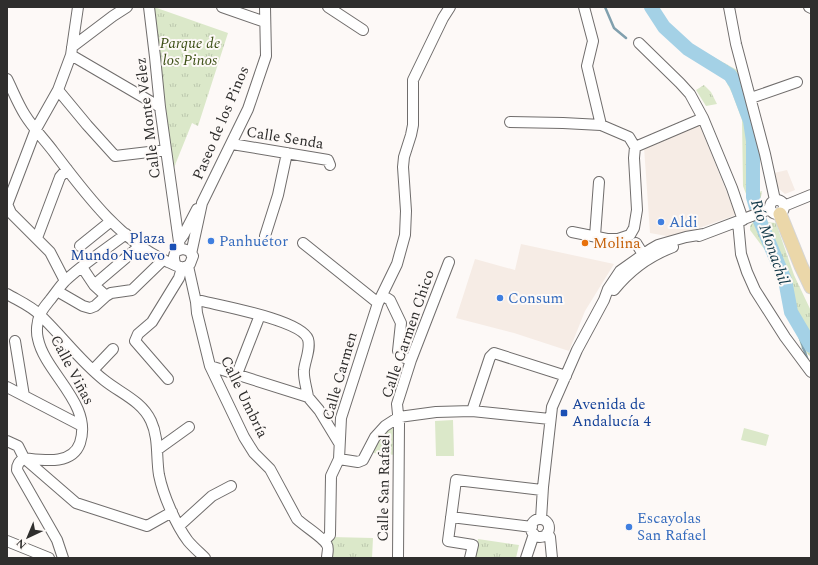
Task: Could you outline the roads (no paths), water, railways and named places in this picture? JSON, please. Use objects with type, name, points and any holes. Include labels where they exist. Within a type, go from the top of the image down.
[{"type":"main road","points":[[774,211],[811,287]]},
{"type":"street","points":[[65,281],[50,252],[11,213],[7,205],[36,129],[58,90],[71,51],[78,7]]},
{"type":"street","points":[[71,51],[86,36],[127,7]]},
{"type":"street","name":"Calle Monte Vélez","points":[[149,7],[160,107],[180,245]]},
{"type":"street","points":[[222,7],[265,22]]},
{"type":"street","name":"Paseo de los Pinos","points":[[180,245],[184,234],[202,203],[232,144],[248,108],[266,56],[265,7]]},
{"type":"street","points":[[328,7],[364,30]]},
{"type":"street","name":"Calle Carmen","points":[[327,558],[328,546],[324,541],[330,535],[331,476],[339,459],[341,418],[380,299],[397,264],[405,235],[406,211],[403,166],[404,157],[412,135],[413,80],[443,18],[450,7]]},
{"type":"street","points":[[584,7],[593,41],[587,66],[601,125]]},
{"type":"street","points":[[728,7],[775,200],[770,204],[774,211]]},
{"type":"street","points":[[74,28],[86,36]]},
{"type":"street","points":[[638,43],[690,94],[703,118],[732,188],[743,220],[741,254],[747,272],[755,290],[785,337],[811,372]]},
{"type":"street","points":[[71,51],[160,107]]},
{"type":"street","points":[[7,80],[25,115],[83,190],[111,221],[141,245],[177,263]]},
{"type":"street","points":[[751,98],[797,82]]},
{"type":"street","points":[[58,90],[87,126],[115,156],[166,150]]},
{"type":"street","points":[[635,146],[703,118]]},
{"type":"street","points":[[510,122],[601,125],[629,137],[635,146],[634,158],[637,210],[633,239],[634,257],[628,264]]},
{"type":"street","name":"Calle Senda","points":[[232,144],[328,160],[330,165]]},
{"type":"street","points":[[265,236],[278,195],[287,153]]},
{"type":"street","points":[[37,238],[60,177],[67,169]]},
{"type":"street","points":[[595,236],[599,182]]},
{"type":"street","points":[[633,239],[641,251],[649,254],[660,248],[774,211],[811,195]]},
{"type":"street","name":"Paseo de los Pinos","points":[[192,254],[202,203]]},
{"type":"street","points":[[80,246],[111,221]]},
{"type":"street","points":[[572,232],[618,239],[633,239],[660,248]]},
{"type":"street","name":"Calle Viñas","points":[[24,458],[54,460],[66,458],[74,453],[79,446],[82,437],[82,426],[77,408],[42,352],[37,338],[37,328],[40,315],[65,281],[126,234]]},
{"type":"street","points":[[303,243],[380,299],[390,300],[401,323],[398,351],[405,358],[412,360]]},
{"type":"street","points":[[94,285],[141,245]]},
{"type":"street","points":[[57,291],[83,306],[90,308],[95,306],[111,293],[132,290],[177,263],[192,262],[192,254],[188,250],[180,245],[176,251],[177,263],[179,278],[152,322],[138,334],[135,341],[168,378]]},
{"type":"street","points":[[604,300],[626,276],[660,248]]},
{"type":"street","points":[[541,519],[542,490],[552,408],[578,350],[613,280],[628,264],[644,253]]},
{"type":"street","points":[[626,276],[630,267],[640,259],[644,253]]},
{"type":"street","name":"Calle Carmen Chico","points":[[399,417],[397,404],[449,262]]},
{"type":"street","name":"Calle Umbría","points":[[177,263],[196,302],[197,313],[210,366],[244,437],[254,452],[270,469],[297,519],[324,541]]},
{"type":"street","points":[[82,267],[94,285],[106,296]]},
{"type":"street","points":[[7,294],[40,315],[93,370],[104,380],[129,396],[151,419],[157,450],[159,476],[172,512],[188,541],[205,558]]},
{"type":"street","points":[[196,302],[202,301],[260,315],[298,328],[307,338],[308,344],[304,371],[308,397],[339,443]]},
{"type":"street","points":[[237,374],[260,315]]},
{"type":"street","points":[[15,341],[24,396]]},
{"type":"street","points":[[93,370],[113,349]]},
{"type":"street","points":[[472,411],[490,357],[494,353],[566,376]]},
{"type":"street","points":[[210,366],[308,397]]},
{"type":"street","points":[[7,387],[82,426]]},
{"type":"street","points":[[339,459],[358,462],[363,460],[375,437],[385,426],[399,417],[436,412],[472,411],[550,419]]},
{"type":"street","name":"Calle San Rafael","points":[[398,558],[399,417]]},
{"type":"street","points":[[157,450],[189,427]]},
{"type":"street","points":[[7,441],[18,446],[24,458],[76,503],[147,526],[172,512]]},
{"type":"street","points":[[24,458],[18,463],[17,470],[57,540],[63,558]]},
{"type":"street","points":[[470,558],[473,545],[448,541],[456,480],[542,490]]},
{"type":"street","points":[[179,526],[212,496],[231,486]]},
{"type":"street","points":[[451,517],[532,530],[538,536],[543,536],[547,533]]},
{"type":"street","points":[[526,558],[533,523],[536,520],[541,519],[547,523],[549,530],[547,533],[550,538],[552,558]]},
{"type":"street","points":[[7,541],[49,558]]},
{"type":"waterway","points":[[605,7],[614,28],[626,38]]},
{"type":"waterway","name":"Río Monachil","points":[[651,7],[664,27],[688,49],[730,75],[736,84],[750,121],[753,141],[753,197],[760,221],[785,280],[791,312],[811,346]]},
{"type":"waterway","points":[[791,312],[808,361]]},
{"type":"waterway","points":[[803,348],[809,344]]},
{"type":"place","name":"Aldi","points":[[661,222]]},
{"type":"place","name":"Panhuétor","points":[[211,241]]},
{"type":"place","name":"Molina","points":[[585,243]]},
{"type":"place","name":"Plaza Mundo Nuevo","points":[[173,247]]},
{"type":"place","name":"Consum","points":[[500,298]]},
{"type":"place","name":"Avenida de Andalucía 4","points":[[564,413]]},
{"type":"place","name":"Escayolas San Rafael","points":[[629,527]]},
{"type":"park label","name":"Parque de los Pinos","points":[[190,52]]}]
